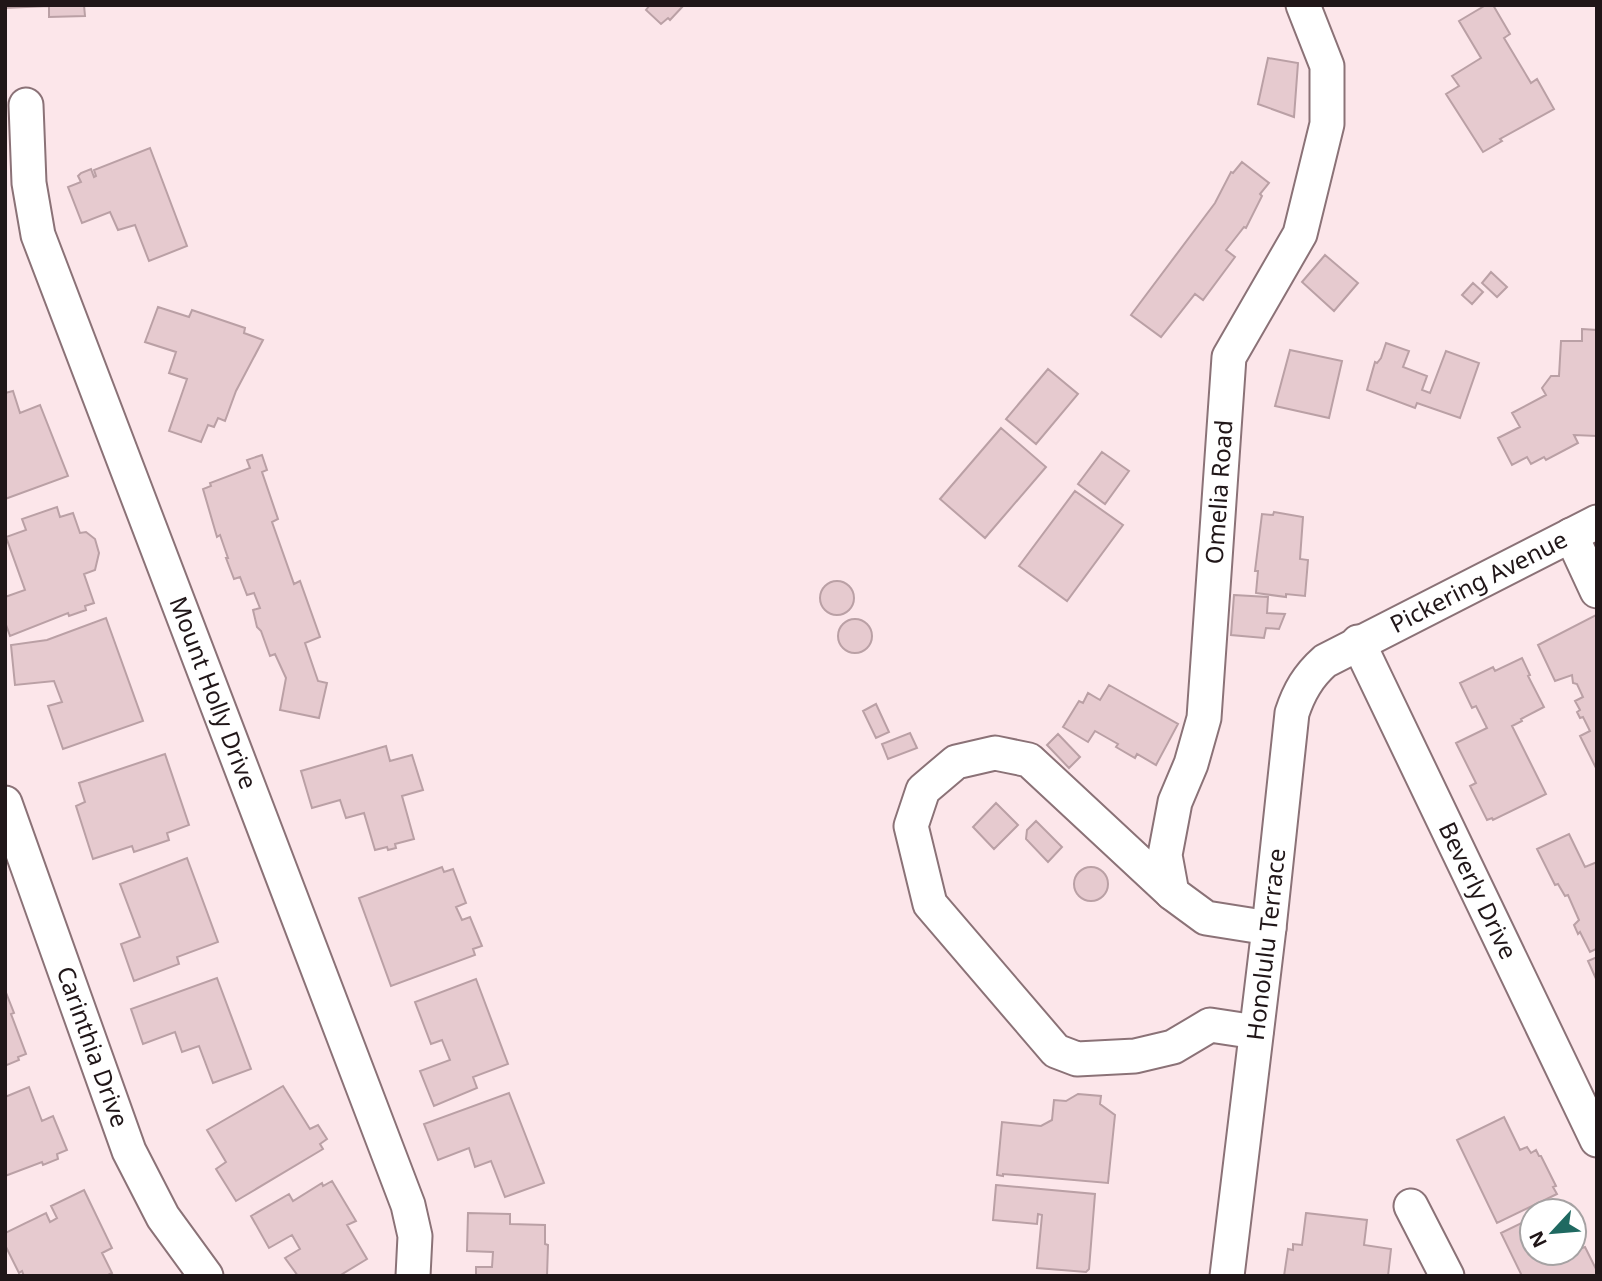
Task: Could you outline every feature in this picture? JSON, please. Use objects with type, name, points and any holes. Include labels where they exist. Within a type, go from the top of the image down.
[{"type":"street","name":"Omelia Road","points":[[1172,893],[1165,855],[1172,815],[1204,718],[1229,357],[1300,234],[1327,124],[1326,66],[1303,5]]},
{"type":"street","name":"Mount Holly Drive","points":[[26,105],[29,183],[38,235],[408,1205],[415,1236],[413,1276]]},
{"type":"street","points":[[1584,528],[1597,591]]},
{"type":"street","name":"Pickering Avenue","points":[[1358,642],[1584,528]]},
{"type":"street","name":"Honolulu Terrace","points":[[1227,1276],[1292,713],[1297,697],[1313,671],[1358,642]]},
{"type":"street","name":"Beverly Drive","points":[[1358,642],[1597,1140]]},
{"type":"street","points":[[1256,1032],[1210,1025],[1173,1047],[1135,1056],[1077,1059],[1056,1051],[930,904],[911,826],[923,789],[956,762],[995,753],[1029,760],[1172,893],[1206,918],[1269,928]]},
{"type":"street","name":"Carinthia Drive","points":[[5,803],[129,1151],[163,1217],[206,1276]]},
{"type":"street","points":[[1411,1206],[1447,1276]]},
{"type":"building","points":[[5,5],[84,5],[85,16],[49,17],[49,6],[5,8]]},
{"type":"building","points":[[650,5],[684,5],[670,20],[668,18],[661,24],[646,10]]},
{"type":"building","points":[[1486,5],[1493,5],[1510,34],[1504,38],[1531,83],[1537,79],[1554,109],[1500,139],[1502,141],[1483,152],[1446,94],[1459,86],[1452,76],[1481,58],[1459,21]]},
{"type":"building","points":[[1268,58],[1298,63],[1294,117],[1258,104]]},
{"type":"building","points":[[150,148],[187,246],[149,261],[135,225],[118,230],[110,212],[82,223],[68,187],[81,182],[78,176],[81,173],[91,169],[94,177],[94,170]]},
{"type":"building","points":[[1242,162],[1269,183],[1260,194],[1262,196],[1246,228],[1244,227],[1226,250],[1235,257],[1203,300],[1195,294],[1161,337],[1131,315],[1215,203],[1231,172]]},
{"type":"building","points":[[1325,255],[1358,283],[1334,311],[1302,282]]},
{"type":"building","points":[[1491,272],[1507,287],[1497,297],[1482,283]]},
{"type":"building","points":[[1473,283],[1483,292],[1472,304],[1462,295]]},
{"type":"building","points":[[158,307],[189,317],[192,310],[245,328],[244,333],[263,340],[236,391],[225,421],[218,418],[214,427],[208,425],[201,442],[169,431],[187,379],[169,373],[176,352],[145,342]]},
{"type":"building","points":[[1582,329],[1597,330],[1597,436],[1574,435],[1578,443],[1546,460],[1544,457],[1531,464],[1527,457],[1512,465],[1498,438],[1520,427],[1512,413],[1546,395],[1542,388],[1551,376],[1559,376],[1561,341],[1582,341]]},
{"type":"building","points":[[1386,343],[1409,351],[1403,367],[1427,376],[1422,390],[1430,393],[1446,351],[1479,363],[1460,418],[1417,403],[1415,408],[1367,390],[1375,362],[1381,358]]},
{"type":"building","points":[[1290,350],[1342,361],[1329,418],[1275,406]]},
{"type":"building","points":[[1048,369],[1078,394],[1036,444],[1006,419]]},
{"type":"building","points":[[13,391],[20,413],[40,405],[68,476],[5,499],[5,393]]},
{"type":"building","points":[[1001,428],[1046,467],[985,538],[940,499]]},
{"type":"building","points":[[1102,452],[1129,471],[1105,504],[1078,484]]},
{"type":"building","points":[[262,455],[267,470],[262,472],[278,519],[272,522],[294,584],[300,581],[320,637],[305,643],[318,681],[327,683],[319,718],[280,710],[286,678],[275,654],[270,656],[257,627],[253,610],[260,608],[254,593],[247,595],[240,577],[234,579],[220,535],[217,537],[203,489],[211,486],[210,483],[250,468],[247,460]]},
{"type":"building","points":[[1075,491],[1123,525],[1067,601],[1019,566]]},
{"type":"building","points":[[57,507],[60,517],[73,513],[80,533],[86,532],[95,539],[99,553],[95,570],[84,574],[94,603],[85,606],[86,610],[69,616],[68,613],[10,636],[5,622],[5,597],[25,590],[6,537],[26,530],[22,519]]},
{"type":"building","points":[[1274,512],[1303,517],[1300,559],[1308,560],[1305,596],[1286,594],[1286,597],[1256,593],[1258,571],[1255,571],[1262,514],[1273,515]]},
{"type":"building","points":[[837,581],[849,586],[854,598],[849,610],[837,615],[825,610],[820,598],[825,586]]},
{"type":"building","points":[[1234,595],[1268,597],[1267,613],[1285,614],[1279,629],[1266,628],[1264,638],[1231,635]]},
{"type":"building","points":[[1596,615],[1597,770],[1580,736],[1590,731],[1583,717],[1580,718],[1577,712],[1580,710],[1575,701],[1583,697],[1577,684],[1573,683],[1572,675],[1555,681],[1538,645]]},
{"type":"building","points":[[106,618],[143,721],[63,749],[48,706],[62,702],[54,681],[15,685],[11,645],[47,640]]},
{"type":"building","points":[[855,619],[867,624],[872,636],[867,648],[855,653],[843,648],[838,636],[843,624]]},
{"type":"building","points":[[1522,658],[1544,707],[1512,726],[1546,794],[1493,820],[1487,820],[1470,786],[1476,783],[1456,743],[1487,728],[1476,706],[1472,708],[1460,683],[1493,667],[1495,671]]},
{"type":"building","points":[[1109,685],[1178,724],[1156,765],[1137,754],[1135,758],[1095,731],[1088,742],[1063,727],[1079,701],[1083,703],[1088,693],[1100,700]]},
{"type":"building","points":[[876,704],[889,732],[876,738],[863,711]]},
{"type":"building","points":[[910,733],[917,748],[888,759],[882,744]]},
{"type":"building","points":[[1058,734],[1080,757],[1069,768],[1047,745]]},
{"type":"building","points":[[386,746],[390,761],[412,755],[423,790],[402,796],[414,839],[395,844],[396,848],[375,850],[364,813],[346,818],[340,800],[312,808],[301,771]]},
{"type":"building","points":[[165,754],[189,825],[167,833],[169,840],[134,852],[132,846],[93,859],[76,806],[85,802],[79,783]]},
{"type":"building","points":[[996,803],[1018,825],[994,849],[973,827]]},
{"type":"building","points":[[1036,821],[1062,847],[1048,862],[1026,839],[1027,830]]},
{"type":"building","points":[[1569,834],[1585,867],[1597,862],[1597,946],[1590,952],[1574,925],[1579,920],[1568,895],[1565,896],[1558,884],[1555,885],[1537,849]]},
{"type":"building","points":[[187,858],[218,942],[177,957],[179,964],[134,981],[121,944],[140,937],[120,884]]},
{"type":"building","points":[[442,867],[444,872],[453,869],[466,903],[456,907],[462,920],[470,917],[482,946],[473,949],[475,955],[391,986],[359,898]]},
{"type":"building","points":[[1091,867],[1103,872],[1108,884],[1103,896],[1091,901],[1079,896],[1074,884],[1079,872]]},
{"type":"building","points":[[1597,957],[1597,981],[1588,961]]},
{"type":"building","points":[[217,978],[251,1069],[213,1083],[199,1046],[182,1052],[175,1032],[143,1044],[131,1009]]},
{"type":"building","points":[[476,979],[508,1064],[473,1077],[477,1088],[434,1106],[420,1071],[450,1060],[442,1040],[431,1044],[415,1002]]},
{"type":"building","points":[[5,990],[26,1054],[7,1065],[5,1064]]},
{"type":"building","points":[[283,1086],[310,1129],[318,1125],[327,1139],[320,1144],[323,1149],[236,1201],[216,1169],[226,1162],[207,1130]]},
{"type":"building","points":[[29,1087],[42,1121],[53,1116],[67,1150],[57,1154],[58,1159],[5,1176],[5,1097]]},
{"type":"building","points":[[509,1093],[544,1183],[505,1197],[491,1161],[475,1167],[469,1148],[438,1160],[424,1124]]},
{"type":"building","points":[[1078,1094],[1101,1096],[1100,1104],[1115,1115],[1108,1183],[997,1175],[1002,1122],[1041,1126],[1052,1120],[1054,1100],[1066,1101]]},
{"type":"building","points":[[1504,1117],[1520,1150],[1527,1147],[1531,1153],[1536,1150],[1541,1156],[1556,1186],[1553,1187],[1557,1194],[1551,1197],[1518,1197],[1518,1213],[1497,1223],[1457,1140]]},
{"type":"building","points":[[332,1181],[356,1221],[347,1225],[367,1259],[339,1276],[298,1276],[285,1258],[300,1249],[292,1235],[269,1248],[251,1216],[289,1194],[293,1201],[322,1183],[323,1186]]},
{"type":"building","points":[[996,1185],[1095,1194],[1089,1269],[1086,1272],[1037,1268],[1042,1215],[1038,1214],[1037,1224],[993,1220]]},
{"type":"building","points":[[84,1190],[112,1248],[102,1253],[112,1273],[106,1276],[24,1276],[22,1271],[19,1273],[5,1245],[5,1233],[46,1213],[50,1222],[57,1218],[51,1206]]},
{"type":"building","points":[[468,1213],[510,1214],[510,1224],[545,1225],[545,1244],[548,1245],[547,1276],[476,1276],[476,1267],[492,1267],[493,1252],[467,1251]]},
{"type":"building","points":[[1306,1213],[1367,1220],[1364,1245],[1391,1249],[1388,1276],[1284,1276],[1288,1249],[1293,1250],[1293,1244],[1302,1245]]},
{"type":"building","points":[[1518,1225],[1518,1267],[1588,1267],[1588,1253],[1597,1276],[1522,1276],[1501,1233]]}]
